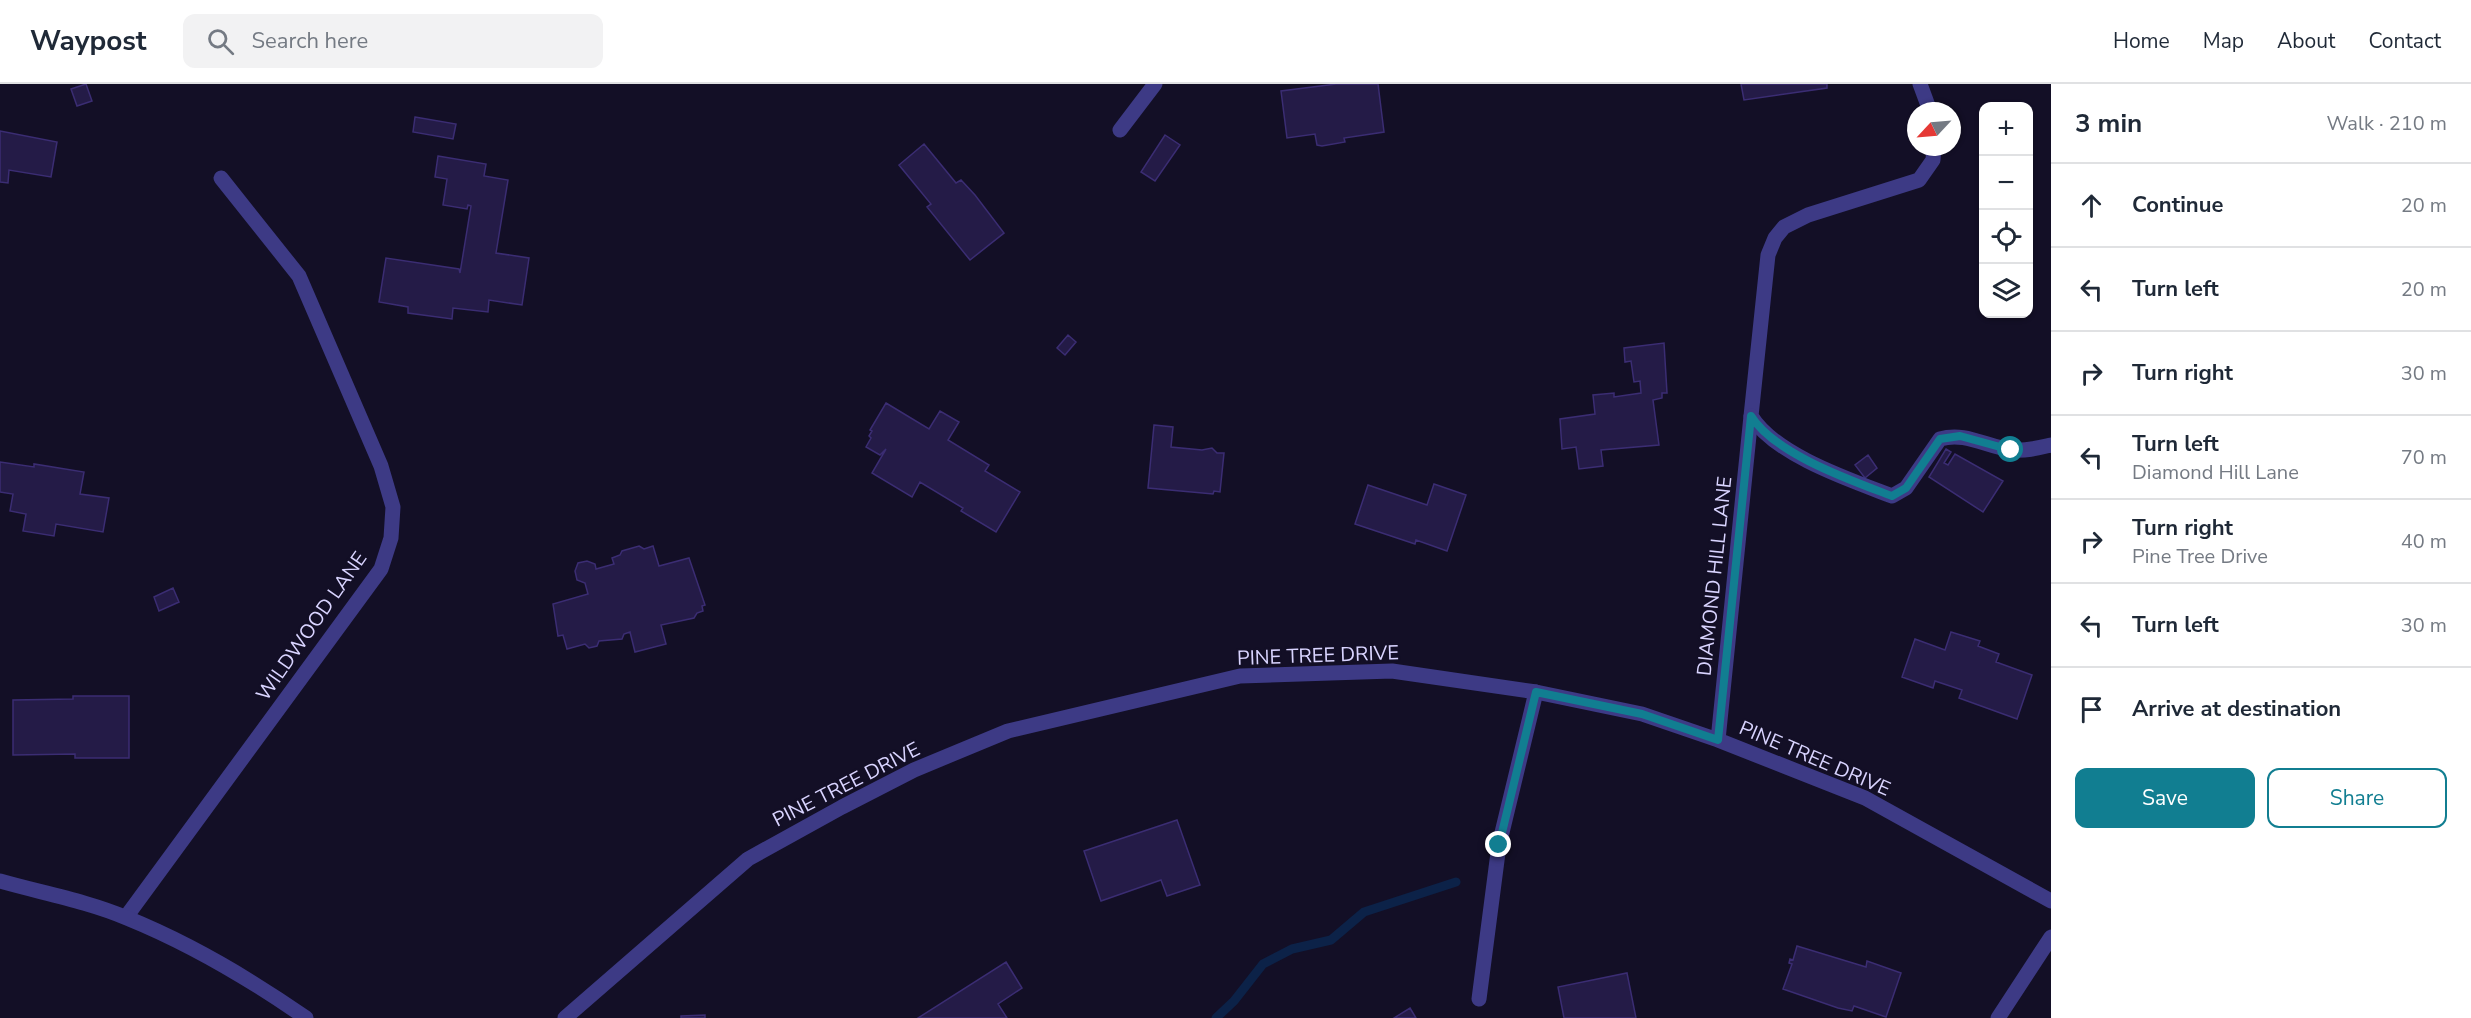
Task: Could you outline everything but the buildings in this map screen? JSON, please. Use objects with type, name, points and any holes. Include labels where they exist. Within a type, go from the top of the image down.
[{"type":"street","points":[[1120,130],[1155,84]]},
{"type":"street","points":[[1920,84],[1927,102]]},
{"type":"street","name":"DIAMOND HILL LANE","points":[[1718,740],[1768,255],[1774,238],[1784,227],[1808,216],[1919,180],[1933,156]]},
{"type":"street","name":"WILDWOOD LANE","points":[[126,917],[381,569],[391,538],[393,507],[381,466],[299,276],[221,178]]},
{"type":"street","points":[[1751,416],[1759,429],[1822,469],[1892,496],[1906,488],[1940,439],[1960,436],[2011,450],[2030,451],[2051,445]]},
{"type":"street","name":"PINE TREE DRIVE","points":[[565,1018],[748,859],[914,770],[1008,731],[1240,676],[1392,671],[1536,692],[1642,714],[1718,740],[1865,798],[2051,901]]},
{"type":"street","points":[[1479,999],[1499,845],[1536,692]]},
{"type":"street","points":[[0,881],[126,917],[212,959],[259,986],[306,1018]]},
{"type":"street","points":[[1998,1018],[2051,937]]},
{"type":"waterway","points":[[1216,1018],[1234,1001],[1263,964],[1292,949],[1331,940],[1364,912],[1456,882]]},
{"type":"route","points":[[1499,845],[1536,692],[1642,714],[1718,740],[1751,416],[1759,429],[1822,469],[1892,496],[1900,494],[1906,488],[1940,439],[1960,436],[2011,450]]}]
